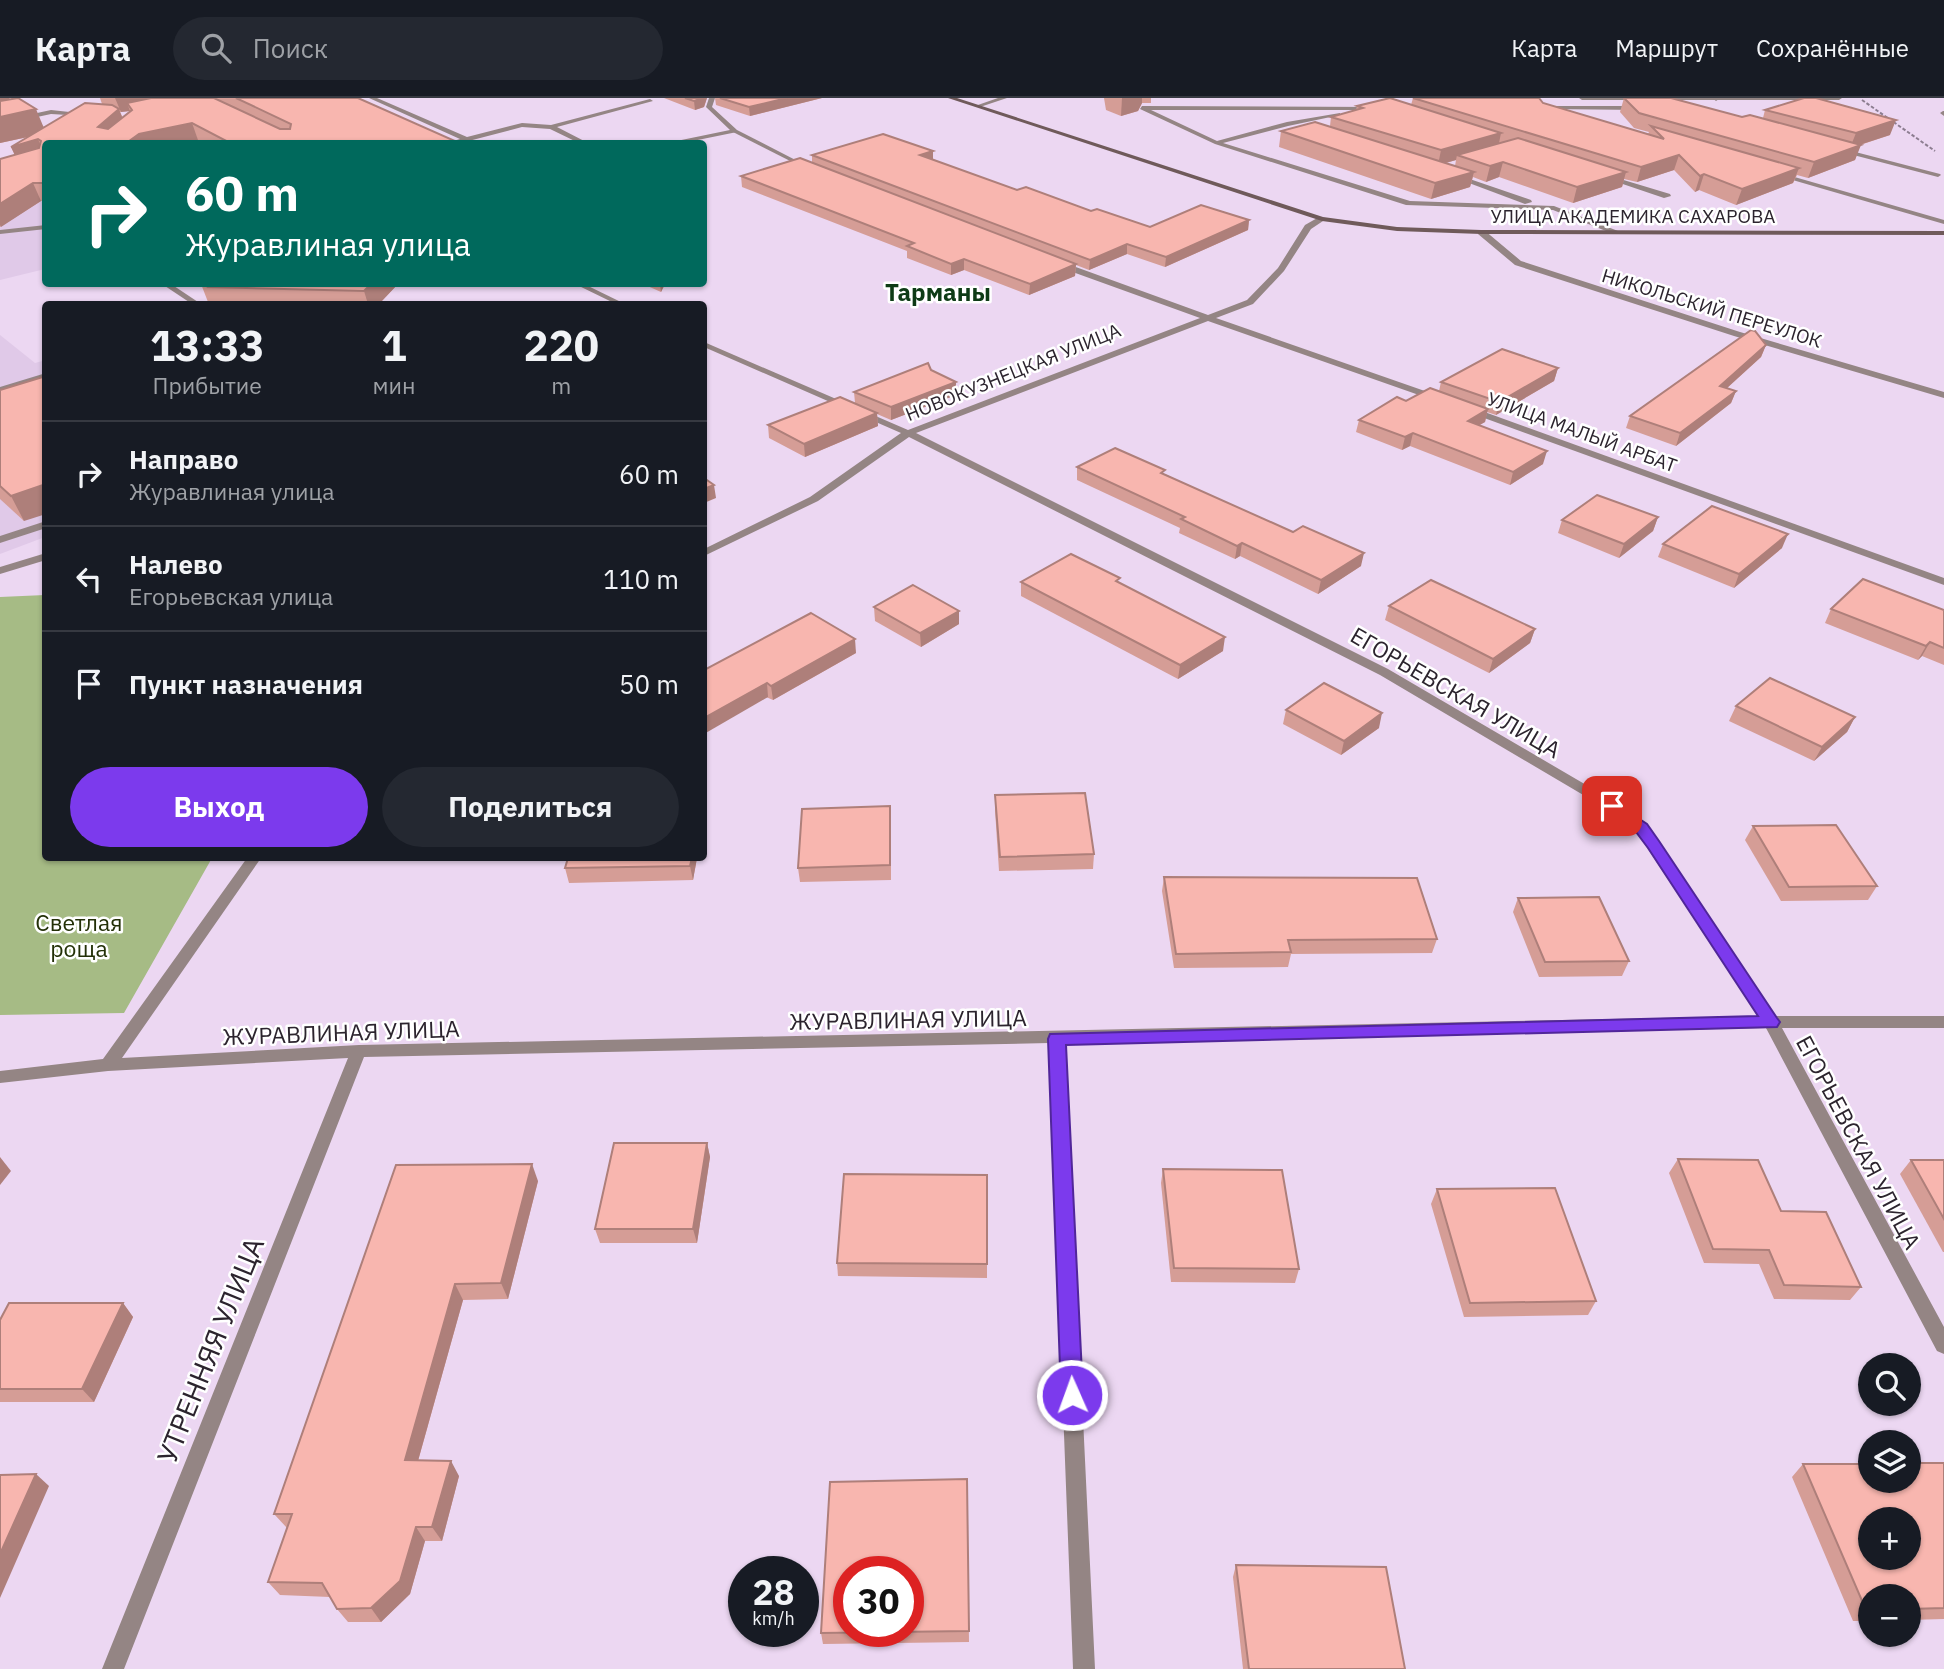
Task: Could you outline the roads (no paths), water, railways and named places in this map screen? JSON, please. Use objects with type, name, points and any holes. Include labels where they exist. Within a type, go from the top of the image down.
[{"type":"street","points":[[372,98],[466,139]]},
{"type":"street","points":[[712,98],[709,107],[735,131],[812,170]]},
{"type":"street","name":"УЛИЦА АКАДЕМИКА САХАРОВА","points":[[951,98],[1322,219],[1384,228],[1481,232],[1944,233]]},
{"type":"street","points":[[978,106],[1004,98]]},
{"type":"street","points":[[1582,98],[1839,98]]},
{"type":"street","points":[[462,140],[522,125],[551,127],[650,101]]},
{"type":"street","points":[[1389,109],[1142,108],[1217,143],[1409,203],[1554,208],[1614,231]]},
{"type":"street","points":[[1217,143],[1287,124],[1376,108]]},
{"type":"street","points":[[1537,108],[1654,108]]},
{"type":"street","points":[[1550,108],[1588,119]]},
{"type":"street","points":[[0,122],[51,112],[98,115]]},
{"type":"street","points":[[1287,124],[1312,131]]},
{"type":"street","points":[[551,127],[579,140]]},
{"type":"street","points":[[687,140],[735,131]]},
{"type":"street","points":[[1830,148],[1938,175]]},
{"type":"street","points":[[1768,171],[1944,222]]},
{"type":"street","points":[[1451,174],[1539,206]]},
{"type":"street","points":[[1603,176],[1667,196]]},
{"type":"street","name":"НОВОКУЗНЕЦКАЯ УЛИЦА","points":[[707,552],[814,499],[908,433],[1250,302],[1281,269],[1308,226],[1322,219]]},
{"type":"street","points":[[0,232],[42,227]]},
{"type":"street","name":"НИКОЛЬСКИЙ ПЕРЕУЛОК","points":[[1481,232],[1518,263],[1737,334],[1944,395]]},
{"type":"street","points":[[1053,262],[1449,402]]},
{"type":"street","points":[[171,287],[192,301]]},
{"type":"street","points":[[585,287],[615,301]]},
{"type":"street","name":"ЕГОРЬЕВСКАЯ УЛИЦА","points":[[707,345],[908,433],[1384,672],[1612,806],[1642,828],[1771,1022],[1944,1345]]},
{"type":"street","points":[[0,390],[42,377]]},
{"type":"street","name":"УЛИЦА МАЛЫЙ АРБАТ","points":[[1462,407],[1944,582]]},
{"type":"street","points":[[0,540],[42,525]]},
{"type":"street","points":[[0,571],[42,557]]},
{"type":"street","points":[[108,1065],[252,861]]},
{"type":"street","name":"ЖУРАВЛИНАЯ УЛИЦА","points":[[0,1077],[108,1065],[359,1051],[1056,1039],[1771,1022],[1944,1022]]},
{"type":"street","points":[[1056,1039],[1084,1669]]},
{"type":"street","name":"УТРЕННЯЯ УЛИЦА","points":[[113,1669],[359,1051]]},
{"type":"district","name":"Тарманы","points":[[938,292]]},
{"type":"park label","name":"Светлая роща","points":[[79,935]]}]
